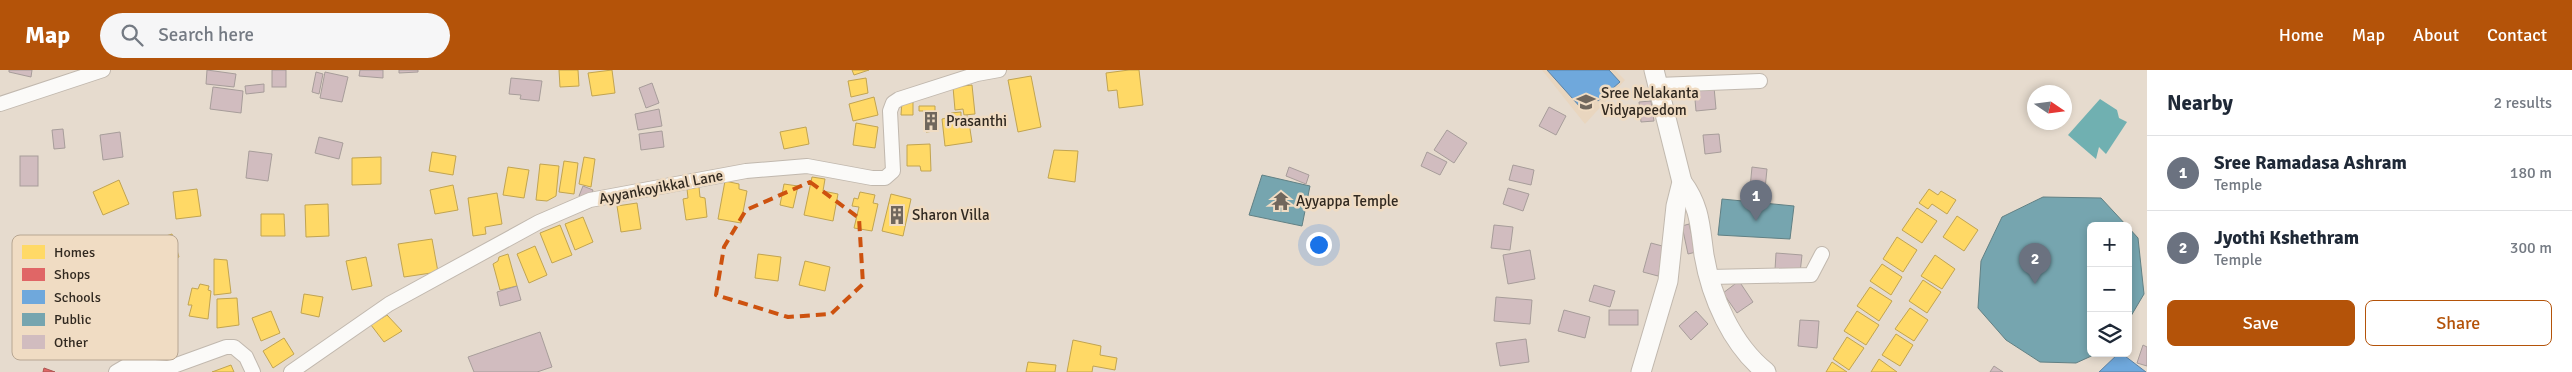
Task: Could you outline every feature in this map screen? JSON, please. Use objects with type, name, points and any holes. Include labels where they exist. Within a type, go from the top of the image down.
[{"type":"main road","points":[[1656,78],[1682,182],[1693,197],[1700,223],[1709,277],[1731,328],[1749,359],[1766,372]]},
{"type":"main road","points":[[1641,372],[1668,282],[1676,206],[1682,182]]},
{"type":"street","points":[[0,104],[103,70]]},
{"type":"street","name":"Ayyankoyikkal Lane","points":[[291,372],[389,304],[546,218],[590,200],[746,171],[807,166],[872,178],[885,178],[893,171],[890,111],[893,103],[899,99],[952,82],[999,70]]},
{"type":"street","points":[[1656,78],[1760,81]]},
{"type":"street","points":[[1709,277],[1811,274],[1822,254]]},
{"type":"street","points":[[125,370],[168,368],[226,347],[234,347],[246,357],[253,372]]},
{"type":"highlighted area","points":[[810,182],[859,218],[863,284],[831,314],[788,317],[716,295],[724,247],[746,210]]},
{"type":"shaded area","name":"Sree Nelakanta Vidyapeedom","points":[[1542,70],[1615,70],[1625,80],[1585,124]]},
{"type":"water","points":[[2100,99],[2117,110],[2119,118],[2127,122],[2106,154],[2099,147],[2096,159],[2068,135]]},
{"type":"building: Homes","points":[[559,70],[578,70],[579,86],[560,87]]},
{"type":"building: Homes","points":[[612,70],[615,93],[592,96],[588,73]]},
{"type":"building: Homes","points":[[852,70],[869,70],[854,75]]},
{"type":"building: Homes","points":[[1139,70],[1143,105],[1119,108],[1117,90],[1108,91],[1106,73]]},
{"type":"building: Homes","points":[[1031,76],[1041,127],[1018,132],[1008,80]]},
{"type":"building: Homes","points":[[866,78],[868,93],[851,97],[848,81]]},
{"type":"building: Homes","points":[[972,85],[975,114],[964,115],[963,109],[955,110],[953,87]]},
{"type":"building: Homes","points":[[874,97],[878,115],[853,121],[849,104]]},
{"type":"building: Homes","points":[[902,101],[913,102],[913,115],[901,115]]},
{"type":"building: Homes","name":"Prasanthi","points":[[919,106],[935,106],[935,131],[926,132],[926,111],[919,111]]},
{"type":"building: Homes","points":[[961,112],[961,117],[968,116],[972,142],[945,146],[942,119],[951,117],[951,113]]},
{"type":"building: Homes","points":[[856,123],[878,127],[875,148],[853,145]]},
{"type":"building: Homes","points":[[806,127],[809,144],[784,149],[780,132]]},
{"type":"building: Homes","points":[[930,144],[931,171],[921,171],[920,166],[907,166],[907,145]]},
{"type":"building: Homes","points":[[1054,150],[1078,151],[1075,182],[1048,178]]},
{"type":"building: Homes","points":[[432,152],[456,156],[453,175],[429,171]]},
{"type":"building: Homes","points":[[381,157],[381,184],[352,185],[352,158]]},
{"type":"building: Homes","points":[[584,157],[595,159],[591,187],[579,184]]},
{"type":"building: Homes","points":[[564,161],[578,163],[574,194],[559,192]]},
{"type":"building: Homes","points":[[540,164],[559,166],[556,196],[547,201],[536,200]]},
{"type":"building: Homes","points":[[508,167],[529,170],[524,198],[503,195]]},
{"type":"building: Homes","points":[[812,177],[825,179],[823,191],[838,194],[833,221],[804,215]]},
{"type":"building: Homes","points":[[119,180],[129,204],[103,215],[93,192]]},
{"type":"building: Homes","points":[[725,181],[739,184],[739,189],[747,191],[741,223],[718,219]]},
{"type":"building: Homes","points":[[784,184],[798,186],[793,208],[780,205]]},
{"type":"building: Homes","points":[[453,185],[458,210],[435,214],[430,190]]},
{"type":"building: Homes","points":[[699,187],[700,197],[705,198],[707,217],[686,220],[683,199],[688,198],[687,189]]},
{"type":"building: Homes","points":[[197,189],[201,216],[176,219],[173,192]]},
{"type":"building: Homes","points":[[1929,189],[1938,195],[1941,191],[1956,200],[1947,214],[1932,204],[1928,209],[1919,203]]},
{"type":"building: Homes","name":"Sharon Villa","points":[[860,192],[875,195],[873,203],[878,204],[872,231],[854,228],[859,207],[852,206],[854,198],[858,199]]},
{"type":"building: Homes","points":[[497,193],[502,224],[485,227],[486,234],[473,236],[468,198]]},
{"type":"building: Homes","name":"Sharon Villa","points":[[891,194],[911,199],[903,236],[882,231]]},
{"type":"building: Homes","points":[[637,203],[641,229],[621,232],[617,206]]},
{"type":"building: Homes","points":[[328,204],[329,236],[306,237],[305,205]]},
{"type":"building: Homes","points":[[1917,208],[1937,221],[1922,243],[1902,230]]},
{"type":"building: Homes","points":[[261,214],[284,214],[285,236],[261,236]]},
{"type":"building: Homes","points":[[1957,216],[1978,230],[1964,251],[1943,237]]},
{"type":"building: Homes","points":[[583,217],[593,242],[575,250],[565,224]]},
{"type":"building: Homes","points":[[560,225],[572,255],[552,263],[540,233]]},
{"type":"building: Homes","points":[[1897,237],[1917,250],[1903,272],[1883,259]]},
{"type":"building: Homes","points":[[432,239],[438,272],[404,277],[398,244]]},
{"type":"building: Homes","points":[[535,246],[547,275],[529,283],[517,254]]},
{"type":"building: Homes","points":[[508,254],[517,286],[500,290],[493,264],[498,261],[499,257]]},
{"type":"building: Homes","points":[[758,254],[781,257],[778,281],[755,278]]},
{"type":"building: Homes","points":[[1935,255],[1955,269],[1942,289],[1921,276]]},
{"type":"building: Homes","points":[[366,257],[372,286],[352,290],[346,261]]},
{"type":"building: Homes","points":[[214,259],[227,260],[231,293],[214,295]]},
{"type":"building: Homes","points":[[805,261],[830,267],[825,291],[799,285]]},
{"type":"building: Homes","points":[[1882,264],[1902,277],[1891,295],[1870,281]]},
{"type":"building: Homes","points":[[1923,280],[1941,292],[1927,313],[1909,301]]},
{"type":"building: Homes","points":[[200,284],[209,286],[208,290],[211,291],[208,319],[189,316],[192,305],[188,305],[192,288],[198,289]]},
{"type":"building: Homes","points":[[1870,287],[1892,301],[1879,321],[1857,306]]},
{"type":"building: Homes","points":[[304,294],[323,297],[319,317],[301,313]]},
{"type":"building: Homes","points":[[237,298],[239,325],[217,328],[217,299]]},
{"type":"building: Homes","points":[[1910,308],[1928,320],[1914,341],[1895,329]]},
{"type":"building: Homes","points":[[271,311],[280,333],[261,341],[252,318]]},
{"type":"building: Homes","points":[[1857,311],[1879,325],[1866,345],[1844,331]]},
{"type":"building: Homes","points":[[387,315],[402,331],[384,342],[371,325]]},
{"type":"building: Homes","points":[[1896,334],[1913,345],[1900,366],[1882,355]]},
{"type":"building: Homes","points":[[1847,337],[1864,348],[1849,370],[1833,359]]},
{"type":"building: Homes","points":[[284,338],[294,354],[273,368],[263,351]]},
{"type":"building: Homes","points":[[1073,340],[1101,346],[1100,355],[1117,358],[1115,370],[1093,366],[1092,372],[1067,372]]},
{"type":"building: Homes","points":[[1879,359],[1897,372],[1871,372]]},
{"type":"building: Homes","points":[[1028,362],[1056,365],[1055,372],[1026,372]]},
{"type":"building: Homes","points":[[1832,362],[1847,372],[1826,372]]},
{"type":"building: Homes","points":[[231,365],[234,372],[212,372]]},
{"type":"building: Shops","points":[[44,368],[55,372],[43,372]]},
{"type":"building: Schools","name":"Sree Nelakanta Vidyapeedom","points":[[1547,70],[1609,70],[1620,82],[1598,101],[1591,95],[1581,108]]},
{"type":"building: Schools","points":[[2115,357],[2126,357],[2146,372],[2099,372]]},
{"type":"building: Public","name":"Ayyappa Temple","points":[[1262,175],[1310,186],[1302,226],[1249,215]]},
{"type":"building: Public","points":[[2043,197],[2101,198],[2123,222],[2087,222],[2087,357],[2089,357],[2076,363],[2040,362],[2006,340],[1978,308],[1981,261],[2002,217]]},
{"type":"building: Public","points":[[1722,199],[1794,206],[1790,239],[1718,235]]},
{"type":"building: Public","points":[[2132,231],[2138,238],[2144,294],[2132,314]]},
{"type":"building: Other","points":[[9,70],[32,70],[31,77],[9,72]]},
{"type":"building: Other","points":[[207,70],[236,74],[234,87],[206,84]]},
{"type":"building: Other","points":[[272,70],[286,70],[286,87],[272,87]]},
{"type":"building: Other","points":[[360,70],[383,70],[383,78],[359,76]]},
{"type":"building: Other","points":[[399,70],[418,70],[418,72],[399,73]]},
{"type":"building: Other","points":[[316,72],[323,74],[319,94],[312,92]]},
{"type":"building: Other","points":[[325,72],[348,77],[342,102],[320,98]]},
{"type":"building: Other","points":[[511,78],[542,81],[539,101],[520,99],[521,95],[509,94]]},
{"type":"building: Other","points":[[652,83],[659,103],[646,108],[639,88]]},
{"type":"building: Other","points":[[264,84],[264,92],[246,94],[245,86]]},
{"type":"building: Other","points":[[213,87],[243,91],[241,113],[210,109]]},
{"type":"building: Other","points":[[1714,87],[1716,109],[1696,111],[1694,88]]},
{"type":"building: Other","points":[[1651,101],[1654,121],[1641,122],[1639,102]]},
{"type":"building: Other","points":[[1549,107],[1566,116],[1556,135],[1539,126]]},
{"type":"building: Other","points":[[659,109],[662,126],[638,130],[635,114]]},
{"type":"building: Other","points":[[63,129],[65,148],[54,149],[52,130]]},
{"type":"building: Other","points":[[1447,130],[1467,143],[1454,163],[1434,150]]},
{"type":"building: Other","points":[[662,131],[664,147],[641,150],[639,134]]},
{"type":"building: Other","points":[[120,132],[123,157],[103,160],[100,135]]},
{"type":"building: Other","points":[[1719,134],[1721,152],[1705,154],[1703,135]]},
{"type":"building: Other","points":[[319,137],[343,143],[339,159],[315,153]]},
{"type":"building: Other","points":[[249,151],[272,154],[268,181],[246,178]]},
{"type":"building: Other","points":[[1427,152],[1447,162],[1440,175],[1421,166]]},
{"type":"building: Other","points":[[20,156],[38,156],[38,186],[20,186]]},
{"type":"building: Other","points":[[1513,165],[1534,170],[1531,185],[1509,180]]},
{"type":"building: Other","points":[[1289,167],[1309,175],[1306,184],[1286,176]]},
{"type":"building: Other","points":[[1752,167],[1767,169],[1765,189],[1750,188]]},
{"type":"building: Other","points":[[583,186],[593,190],[589,200],[579,196]]},
{"type":"building: Other","points":[[1508,188],[1529,194],[1523,211],[1503,204]]},
{"type":"building: Other","points":[[1689,224],[1696,252],[1688,254],[1682,226]]},
{"type":"building: Other","points":[[1494,225],[1513,227],[1510,250],[1491,248]]},
{"type":"building: Other","points":[[1651,243],[1666,247],[1658,276],[1643,272]]},
{"type":"building: Other","points":[[1530,250],[1535,279],[1508,284],[1503,255]]},
{"type":"building: Other","points":[[1776,253],[1802,255],[1800,273],[1775,270]]},
{"type":"building: Other","points":[[1739,281],[1753,302],[1737,313],[1723,293]]},
{"type":"building: Other","points":[[1594,285],[1615,291],[1610,307],[1589,301]]},
{"type":"building: Other","points":[[517,286],[521,300],[500,306],[497,292]]},
{"type":"building: Other","points":[[1496,297],[1532,300],[1530,324],[1494,321]]},
{"type":"building: Other","points":[[1564,310],[1590,317],[1585,338],[1558,331]]},
{"type":"building: Other","points":[[1609,310],[1638,310],[1638,325],[1609,325]]},
{"type":"building: Other","points":[[1696,311],[1708,324],[1691,340],[1679,326]]},
{"type":"building: Other","points":[[1800,320],[1819,321],[1817,348],[1798,346]]},
{"type":"building: Other","points":[[540,332],[552,367],[537,372],[474,372],[468,357]]},
{"type":"building: Other","points":[[1526,339],[1529,362],[1500,366],[1496,343]]},
{"type":"building: Other","points":[[2143,345],[2147,347],[2147,366],[2137,363]]},
{"type":"building: Other","points":[[1994,366],[2003,372],[1990,372]]},
{"type":"place","name":"Sree Nelakanta Vidyapeedom","points":[[1586,102]]},
{"type":"place","name":"Prasanthi","points":[[931,121]]},
{"type":"place","name":"Ayyappa Temple","points":[[1281,201]]},
{"type":"place","name":"Sharon Villa","points":[[897,215]]},
{"type":"place","name":"Sree Ramadasa Ashram","points":[[1756,221]]},
{"type":"place","name":"Jyothi Kshethram","points":[[2035,284]]}]
